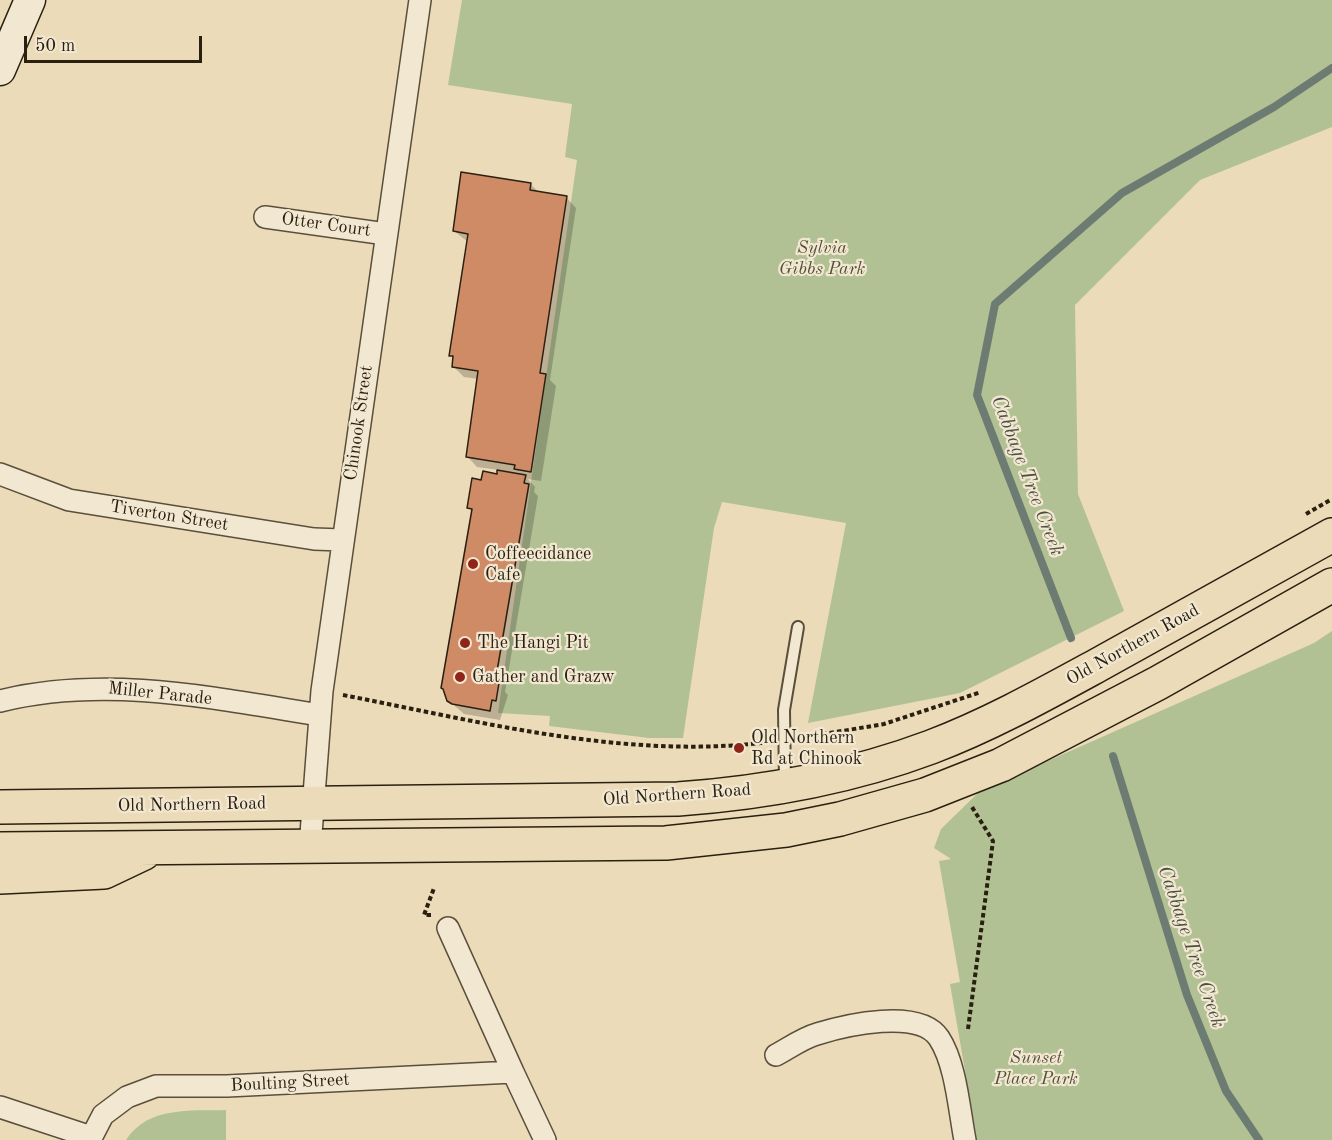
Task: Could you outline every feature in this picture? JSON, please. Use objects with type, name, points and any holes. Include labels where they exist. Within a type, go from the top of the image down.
[{"type":"highway","name":"Old Northern Road","points":[[6,805],[678,799],[715,796],[785,785],[861,769],[930,748],[980,727],[1109,659],[1332,535]]},
{"type":"highway","points":[[0,849],[666,843],[786,830],[840,819],[925,795],[1001,765],[1158,683],[1332,585]]},
{"type":"highway","points":[[0,877],[104,872],[154,849]]},
{"type":"street","points":[[0,70],[30,0]]},
{"type":"street","name":"Chinook Street","points":[[310,847],[322,691],[420,0]]},
{"type":"street","name":"Otter Court","points":[[265,217],[386,234]]},
{"type":"street","name":"Tiverton Street","points":[[0,474],[69,500],[314,539],[342,540]]},
{"type":"street","name":"Miller Parade","points":[[0,701],[46,691],[128,688],[320,715]]},
{"type":"street","points":[[448,928],[545,1140]]},
{"type":"street","points":[[777,1055],[816,1034],[896,1020],[917,1023],[938,1036],[950,1060],[965,1140]]},
{"type":"street","name":"Boulting Street","points":[[91,1138],[103,1115],[127,1097],[156,1086],[227,1086],[513,1071]]},
{"type":"street","points":[[0,1107],[91,1138]]},
{"type":"lane","points":[[785,785],[784,710],[798,627]]},
{"type":"path","points":[[1301,517],[1332,499]]},
{"type":"path","points":[[795,738],[884,724],[988,690]]},
{"type":"path","points":[[322,691],[504,728],[568,736],[670,746],[726,747],[773,742]]},
{"type":"path","points":[[968,1029],[993,841],[972,806]]},
{"type":"green space","name":"Sylvia Gibbs Park","points":[[462,0],[1332,0],[1332,127],[1200,180],[1075,305],[1078,494],[1124,611],[960,693],[808,723],[846,523],[722,502],[714,528],[683,738],[649,738],[549,726],[550,716],[498,713],[577,160],[565,157],[572,104],[448,85]]},
{"type":"green space","name":"Sunset Place Park","points":[[1332,631],[1332,1140],[977,1140],[950,984],[960,982],[939,861],[951,859],[934,848],[941,829],[980,791],[1314,643]]},
{"type":"green space","points":[[226,1110],[226,1140],[126,1140],[135,1129],[158,1116],[184,1111]]},
{"type":"building","points":[[461,172],[531,183],[530,190],[567,196],[540,373],[546,374],[531,472],[514,469],[515,465],[466,457],[478,371],[452,367],[453,356],[449,356],[468,234],[453,231]]},
{"type":"building","points":[[497,470],[526,475],[524,483],[529,484],[495,683],[499,683],[496,701],[492,700],[490,711],[452,704],[447,701],[441,688],[472,509],[467,508],[472,478],[481,480],[483,471],[497,474]]},
{"type":"waterway","name":"Cabbage Tree Creek","points":[[1071,638],[977,395],[995,304],[1122,193],[1274,107],[1332,68]]},
{"type":"waterway","name":"Cabbage Tree Creek","points":[[1113,756],[1187,995],[1226,1091],[1259,1140]]},
{"type":"place","name":"Coffeecidance Cafe","points":[[473,564]]},
{"type":"place","name":"The Hangi Pit","points":[[465,643]]},
{"type":"place","name":"Gather and Grazw","points":[[460,677]]},
{"type":"place","name":"Old Northern Rd at Chinook","points":[[739,748]]}]
